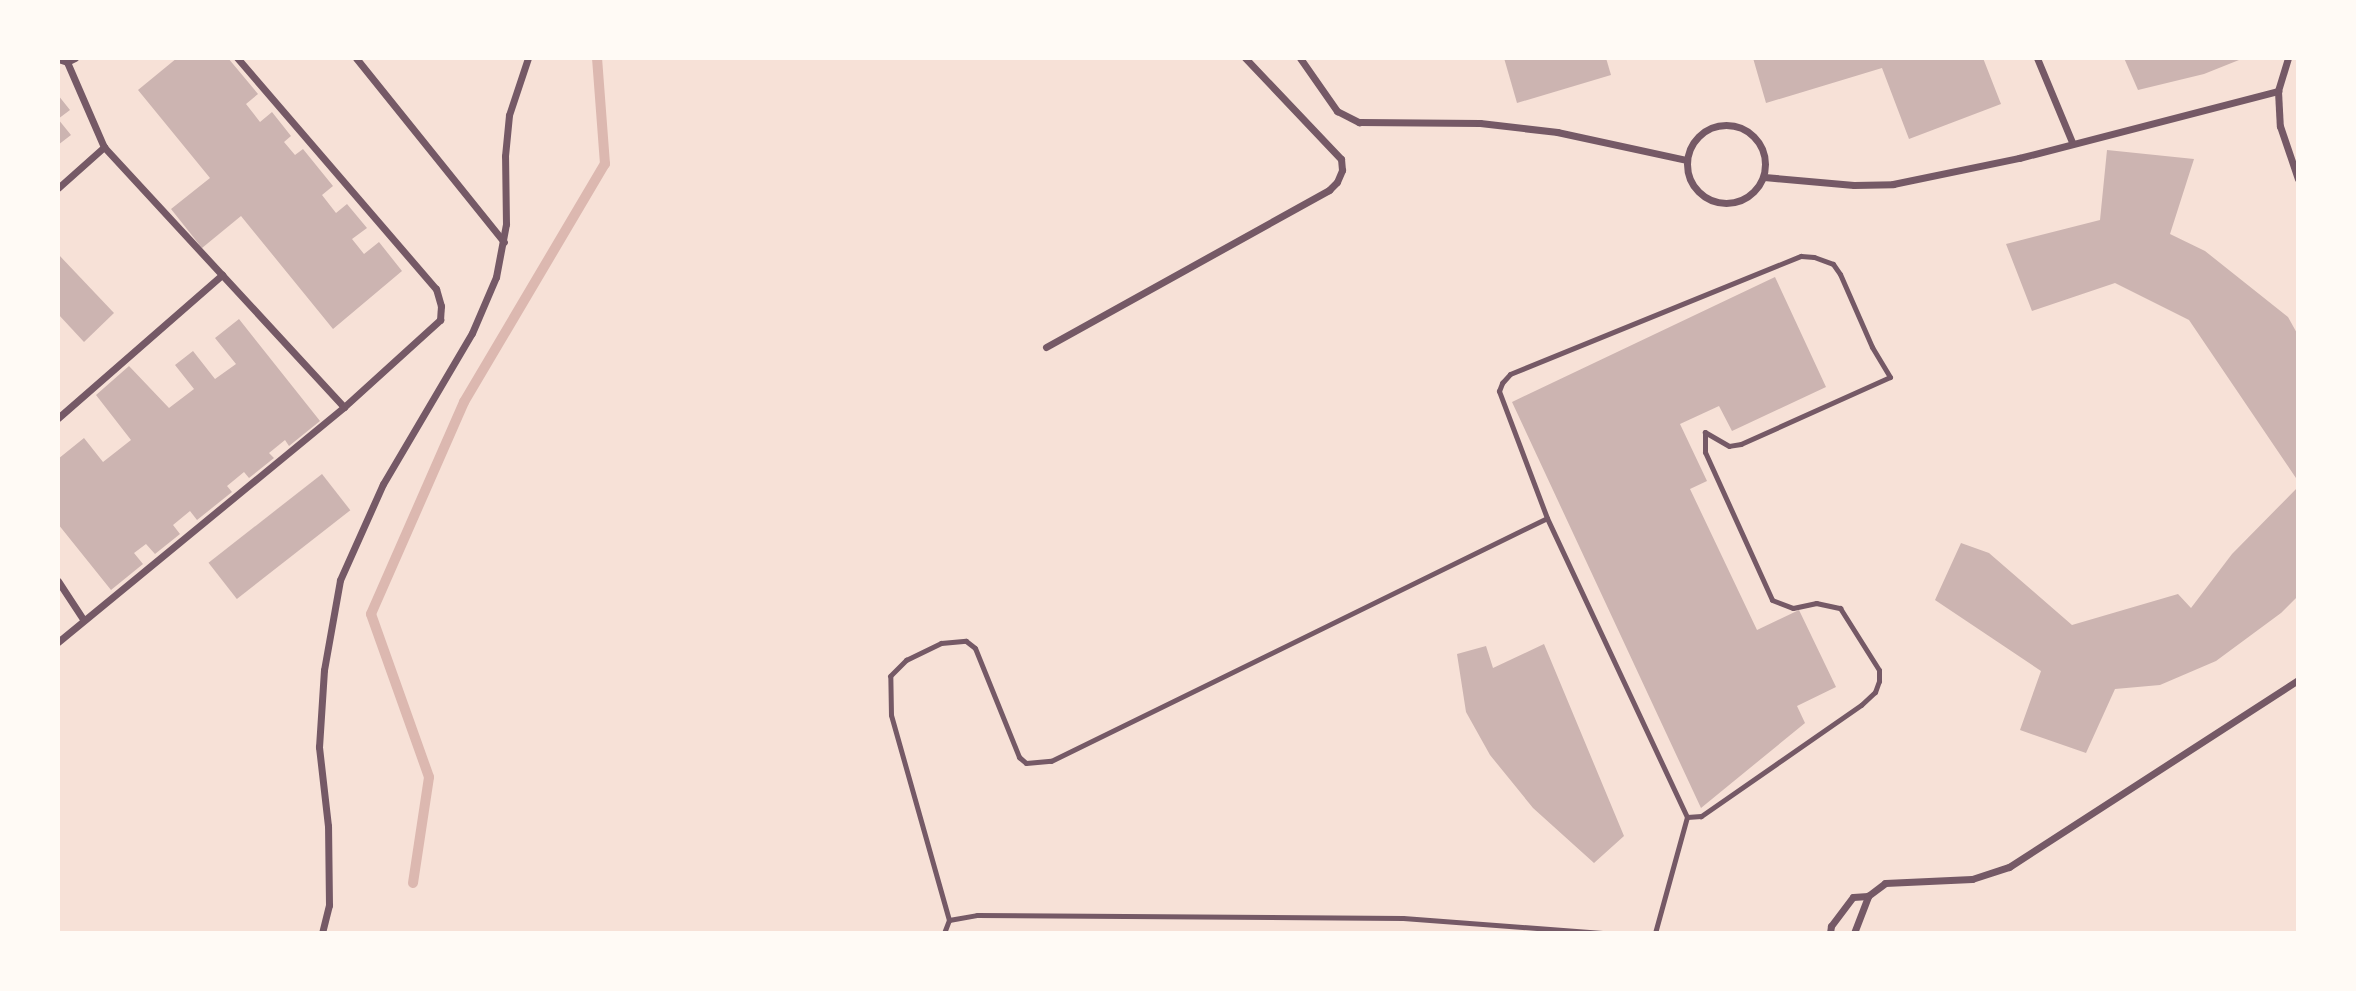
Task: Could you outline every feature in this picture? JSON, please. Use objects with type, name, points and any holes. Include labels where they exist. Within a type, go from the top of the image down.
[{"type":"street","points":[[58,59],[67,62],[75,58]]},
{"type":"street","points":[[58,642],[344,407],[440,320],[441,306],[436,289],[237,58]]},
{"type":"street","points":[[356,58],[504,242]]},
{"type":"street","points":[[322,933],[329,905],[328,826],[319,747],[324,670],[340,580],[383,484],[472,333],[496,277],[504,242],[509,115],[528,58]]},
{"type":"street","points":[[1046,347],[1329,190],[1337,182],[1342,170],[1341,159],[1245,58]]},
{"type":"street","points":[[1300,58],[1337,111],[1359,122],[1480,123],[1558,132],[1687,160]]},
{"type":"street","points":[[2037,58],[2072,142]]},
{"type":"street","points":[[2288,58],[2278,91],[2280,127],[2298,180]]},
{"type":"street","points":[[67,62],[104,147],[344,407]]},
{"type":"street","points":[[1764,177],[1854,185],[1893,184],[2019,158],[2072,142],[2278,91]]},
{"type":"street","points":[[1735,126],[1747,131],[1763,151],[1764,177],[1749,197],[1724,204],[1712,201],[1693,185],[1687,160],[1690,148],[1709,129],[1735,126]]},
{"type":"street","points":[[58,188],[104,147]]},
{"type":"street","points":[[58,418],[222,275]]},
{"type":"street","points":[[58,581],[83,619]]},
{"type":"street","points":[[1854,933],[1868,896],[1885,883],[1972,879],[2009,867],[2298,680]]},
{"type":"street","points":[[1830,933],[1830,926],[1853,897],[1868,896]]},
{"type":"lane","points":[[1655,933],[1687,817],[1547,518],[1502,403],[1502,383],[1510,374],[1801,256],[1814,257],[1833,264],[1872,347],[1890,377],[1741,444],[1729,446],[1705,432],[1703,441],[1705,452],[1772,600],[1793,608],[1816,603],[1840,608],[1879,670],[1880,681],[1875,692],[1861,705],[1701,816],[1687,817]]},
{"type":"lane","points":[[944,933],[949,920],[891,715],[890,677],[906,660],[941,643],[966,641],[975,648],[1014,750],[1027,763],[1051,761],[1547,518]]},
{"type":"lane","points":[[949,920],[977,915],[1403,918],[1602,933]]},
{"type":"building","points":[[177,58],[228,58],[258,94],[246,104],[260,122],[272,112],[291,136],[284,142],[295,155],[303,149],[333,186],[322,195],[336,213],[347,204],[367,228],[352,239],[364,254],[379,242],[402,271],[333,329],[241,216],[202,248],[171,209],[210,178],[138,90]]},
{"type":"building","points":[[1504,58],[1606,58],[1611,75],[1517,103]]},
{"type":"building","points":[[1753,58],[1983,58],[2001,104],[1909,139],[1882,68],[1766,103]]},
{"type":"building","points":[[2124,58],[2244,58],[2204,74],[2138,90]]},
{"type":"building","points":[[58,95],[70,110],[58,119]]},
{"type":"building","points":[[58,119],[71,135],[58,145]]},
{"type":"building","points":[[2107,150],[2194,159],[2170,234],[2205,251],[2288,317],[2298,335],[2298,481],[2189,320],[2115,283],[2032,311],[2006,244],[2100,220]]},
{"type":"building","points":[[58,254],[114,313],[84,342],[58,314]]},
{"type":"building","points":[[1775,277],[1826,387],[1732,431],[1719,406],[1680,424],[1707,481],[1690,489],[1757,630],[1799,610],[1836,687],[1797,706],[1805,723],[1701,808],[1512,402]]},
{"type":"building","points":[[239,319],[320,421],[289,446],[285,440],[269,453],[274,458],[249,478],[244,472],[227,486],[232,492],[197,520],[190,511],[173,525],[180,534],[155,554],[146,544],[134,553],[143,564],[111,590],[58,524],[58,459],[84,438],[103,462],[131,440],[96,395],[129,366],[169,408],[194,389],[175,365],[193,351],[215,379],[236,364],[215,338]]},
{"type":"building","points":[[322,474],[350,510],[237,599],[209,563]]},
{"type":"building","points":[[2298,487],[2298,596],[2281,613],[2216,661],[2160,685],[2115,689],[2086,753],[2020,730],[2041,671],[1935,600],[1961,543],[1989,553],[2072,625],[2178,594],[2191,608],[2232,554]]},
{"type":"building","points":[[1544,644],[1624,836],[1594,863],[1533,808],[1490,755],[1466,712],[1457,654],[1486,646],[1493,668]]},
{"type":"waterway","points":[[413,883],[429,777],[371,614],[464,402],[605,164],[597,58]]}]
